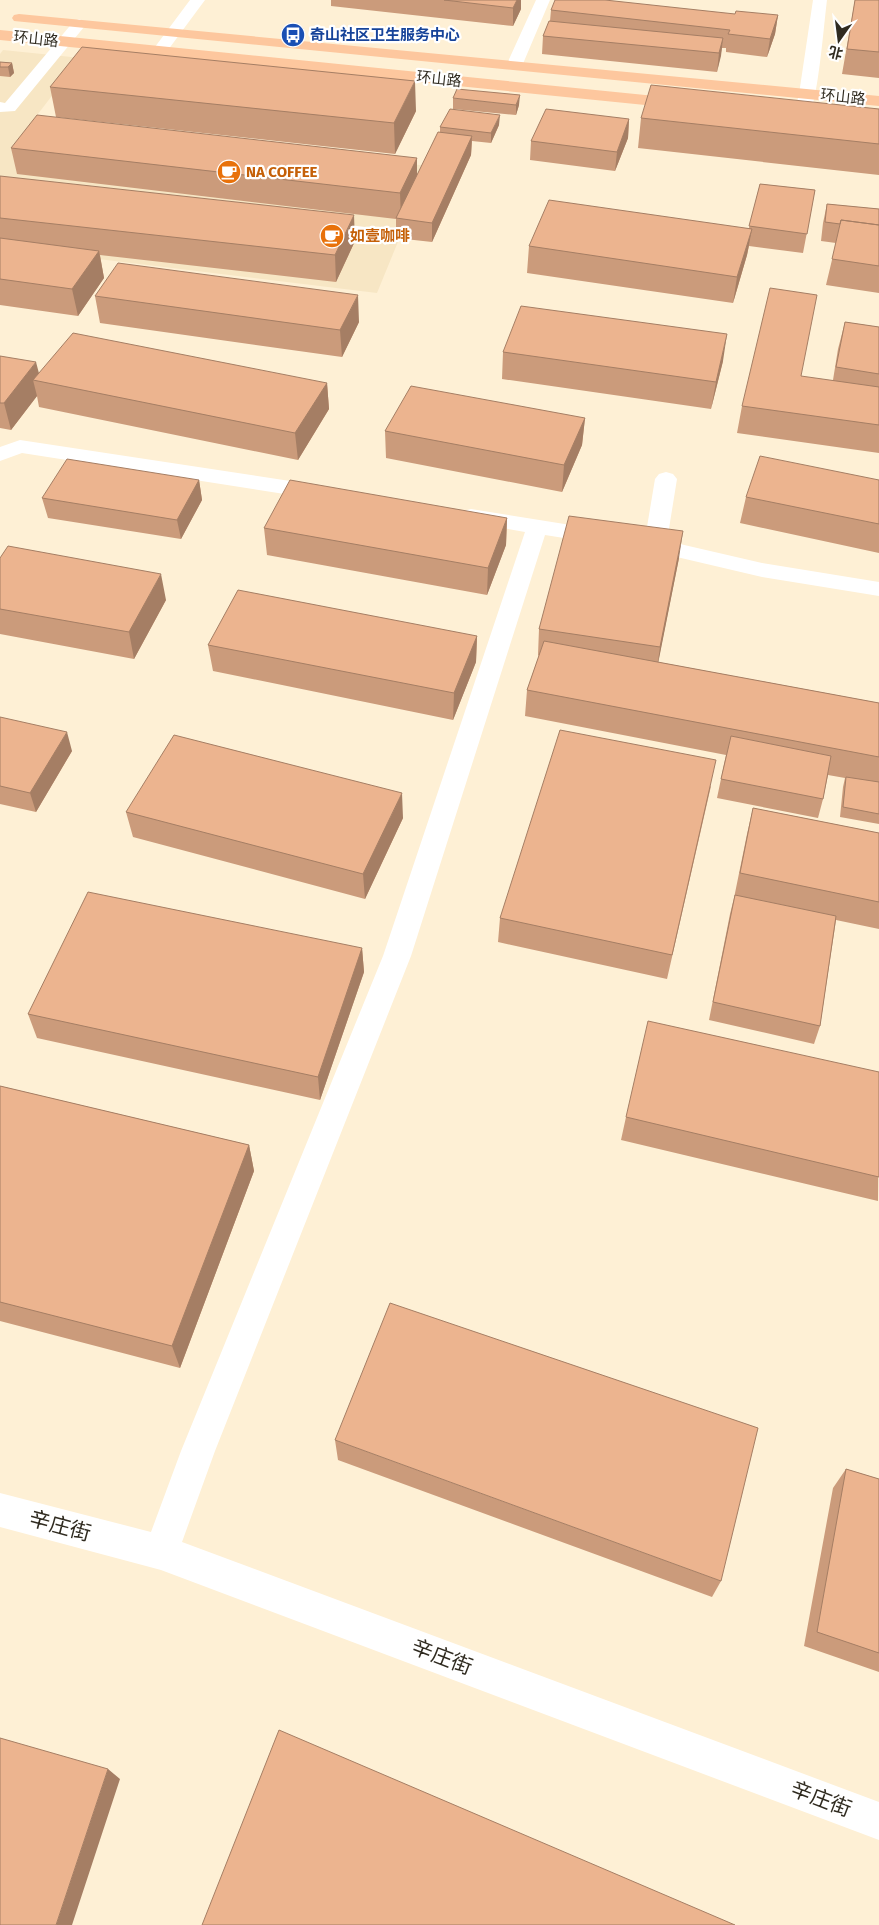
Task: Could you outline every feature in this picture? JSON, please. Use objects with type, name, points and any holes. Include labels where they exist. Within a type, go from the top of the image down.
[{"type":"main road","name":"环山路","points":[[0,16],[879,101]]},
{"type":"main road","name":"环山路","points":[[0,35],[704,106]]},
{"type":"main road","name":"环山路","points":[[783,113],[822,117]]},
{"type":"street","points":[[160,51],[198,0]]},
{"type":"street","points":[[514,66],[542,0]]},
{"type":"street","points":[[802,115],[807,94],[820,0]]},
{"type":"street","points":[[0,108],[8,108],[78,24]]},
{"type":"street","points":[[303,224],[381,234]]},
{"type":"street","points":[[0,455],[20,446],[342,496]]},
{"type":"street","points":[[639,543],[666,479]]},
{"type":"street","points":[[450,513],[639,543],[762,570],[879,590]]},
{"type":"street","points":[[161,1552],[198,1451],[397,956],[537,526]]},
{"type":"street","name":"辛庄街","points":[[0,1510],[161,1552],[879,1821]]},
{"type":"shaded area","points":[[3,50],[81,58],[31,123],[429,166],[377,293],[0,247],[0,54]]},
{"type":"building","points":[[444,0],[517,0],[513,8]]},
{"type":"building","points":[[555,0],[605,0],[735,14],[736,11],[778,15],[770,39],[728,34],[730,30],[551,10]]},
{"type":"building","points":[[855,0],[879,0],[879,52],[847,49]]},
{"type":"building","points":[[549,21],[723,38],[719,53],[543,36]]},
{"type":"building","points":[[82,47],[415,81],[394,123],[50,87]]},
{"type":"building","points":[[0,62],[12,63],[8,67],[0,67]]},
{"type":"building","points":[[651,85],[879,109],[879,144],[641,118]]},
{"type":"building","points":[[457,89],[520,95],[516,105],[453,98]]},
{"type":"building","points":[[450,109],[500,115],[491,133],[440,127]]},
{"type":"building","points":[[546,109],[629,119],[617,152],[531,141]]},
{"type":"building","points":[[37,115],[417,158],[400,193],[11,148]]},
{"type":"building","points":[[438,132],[472,136],[432,223],[396,218]]},
{"type":"building","points":[[0,176],[354,215],[335,255],[0,218]]},
{"type":"building","points":[[760,184],[815,190],[807,234],[749,226]]},
{"type":"building","points":[[549,200],[752,229],[737,277],[529,246]]},
{"type":"building","points":[[827,204],[879,209],[879,225],[841,220],[840,224],[825,222]]},
{"type":"building","points":[[841,220],[879,225],[879,266],[832,259]]},
{"type":"building","points":[[0,238],[99,251],[72,289],[0,279]]},
{"type":"building","points":[[118,263],[358,295],[340,330],[95,296]]},
{"type":"building","points":[[770,288],[817,295],[801,376],[879,387],[879,425],[742,406]]},
{"type":"building","points":[[521,306],[727,334],[716,382],[503,352]]},
{"type":"building","points":[[845,322],[879,327],[879,374],[836,367]]},
{"type":"building","points":[[73,333],[327,383],[295,433],[33,380]]},
{"type":"building","points":[[0,356],[36,362],[4,403],[0,403]]},
{"type":"building","points":[[411,386],[585,418],[564,465],[385,431]]},
{"type":"building","points":[[760,456],[879,480],[879,524],[746,497]]},
{"type":"building","points":[[67,459],[199,480],[177,520],[42,498]]},
{"type":"building","points":[[290,480],[507,518],[488,568],[264,528]]},
{"type":"building","points":[[569,516],[683,531],[660,647],[539,629]]},
{"type":"building","points":[[8,546],[161,574],[129,632],[0,609],[0,558]]},
{"type":"building","points":[[238,590],[477,636],[454,693],[208,645]]},
{"type":"building","points":[[544,641],[879,703],[879,757],[527,690]]},
{"type":"building","points":[[0,717],[67,732],[30,793],[0,786]]},
{"type":"building","points":[[560,730],[716,760],[672,955],[500,918]]},
{"type":"building","points":[[174,735],[402,793],[363,874],[126,812]]},
{"type":"building","points":[[731,736],[831,756],[823,799],[721,779]]},
{"type":"building","points":[[846,777],[879,782],[879,814],[843,807]]},
{"type":"building","points":[[753,808],[879,833],[879,902],[740,873]]},
{"type":"building","points":[[88,892],[362,948],[318,1077],[28,1014]]},
{"type":"building","points":[[735,895],[836,916],[820,1026],[713,1002]]},
{"type":"building","points":[[648,1021],[879,1072],[879,1177],[626,1117]]},
{"type":"building","points":[[0,1086],[249,1145],[172,1346],[0,1302]]},
{"type":"building","points":[[390,1303],[758,1428],[721,1581],[335,1440]]},
{"type":"building","points":[[846,1469],[879,1479],[879,1653],[817,1632]]},
{"type":"building","points":[[279,1730],[735,1925],[202,1925]]},
{"type":"building","points":[[0,1738],[108,1769],[56,1925],[0,1925]]},
{"type":"place","name":"奇山社区卫生服务中心","points":[[293,35]]},
{"type":"place","name":"NA COFFEE","points":[[229,172]]},
{"type":"place","name":"如壹咖啡","points":[[332,236]]}]
